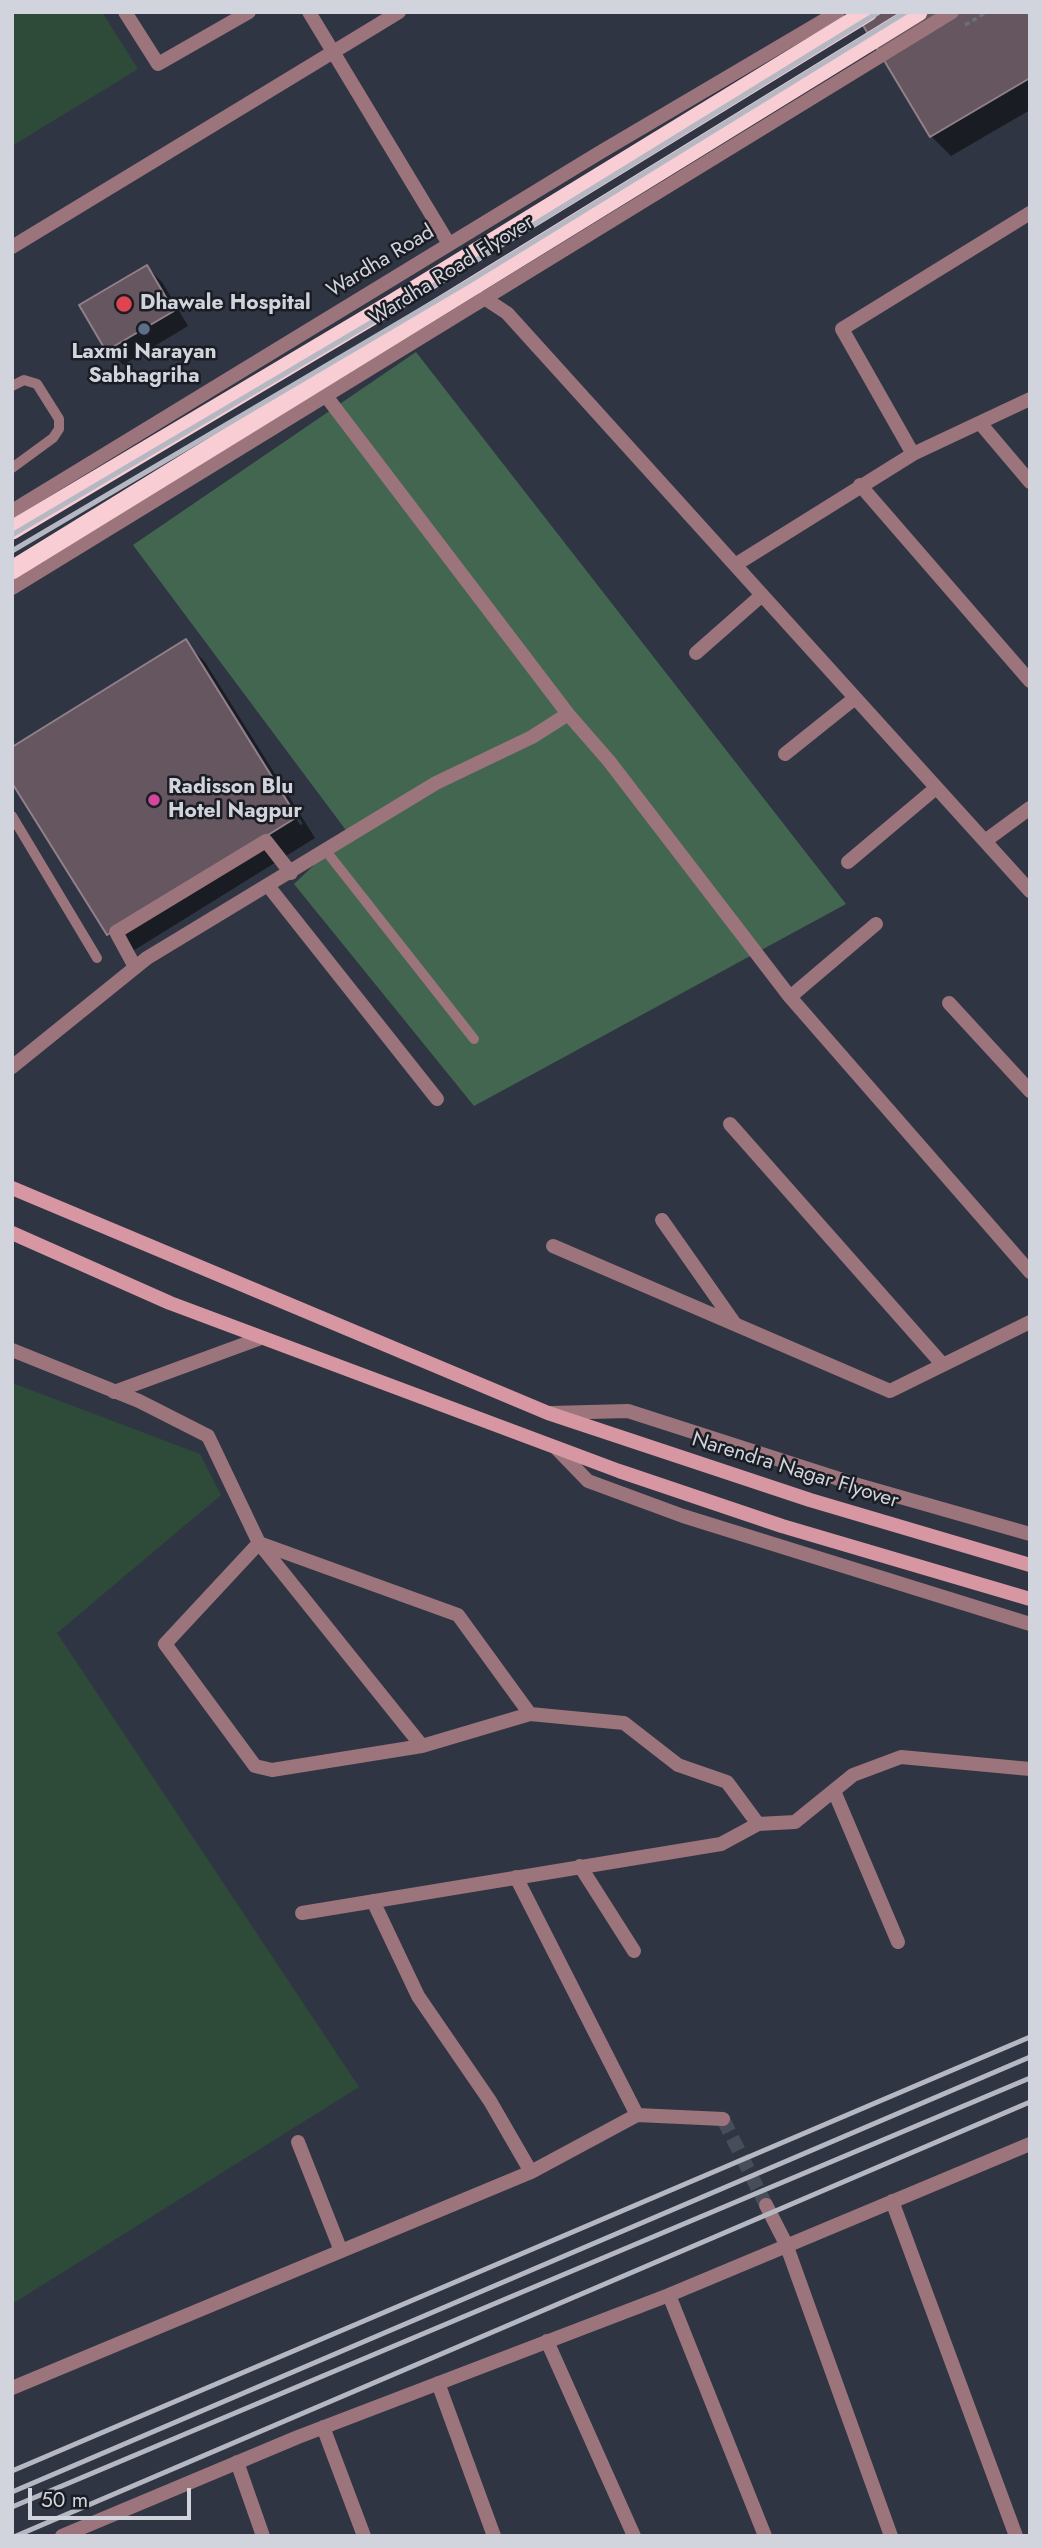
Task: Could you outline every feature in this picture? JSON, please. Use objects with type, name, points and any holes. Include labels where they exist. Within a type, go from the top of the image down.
[{"type":"highway","name":"Wardha Road Flyover","points":[[12,530],[395,302],[868,12]]},
{"type":"highway","name":"Wardha Road Flyover","points":[[12,570],[918,12]]},
{"type":"main road","name":"Narendra Nagar Flyover","points":[[12,1188],[548,1413],[810,1500],[1030,1565]]},
{"type":"main road","points":[[12,1233],[170,1303],[619,1471],[782,1526],[1030,1599]]},
{"type":"street","points":[[125,12],[158,64],[249,12]]},
{"type":"street","points":[[309,12],[449,244]]},
{"type":"street","points":[[12,247],[399,12]]},
{"type":"street","name":"Wardha Road","points":[[12,510],[520,201],[838,12]]},
{"type":"street","points":[[12,588],[952,12]]},
{"type":"street","points":[[913,454],[842,328],[1030,213]]},
{"type":"street","points":[[484,298],[507,313],[1030,891]]},
{"type":"street","points":[[326,396],[568,714],[609,761],[790,997],[1030,1272]]},
{"type":"street","points":[[735,565],[913,454],[1030,399]]},
{"type":"street","points":[[979,423],[1030,482]]},
{"type":"street","points":[[860,485],[1030,681]]},
{"type":"street","points":[[696,653],[762,595]]},
{"type":"street","points":[[785,754],[855,698]]},
{"type":"street","points":[[12,1068],[135,967],[436,783],[532,737],[568,714]]},
{"type":"street","points":[[848,862],[936,788]]},
{"type":"street","points":[[985,841],[1030,808]]},
{"type":"street","points":[[135,967],[116,932],[266,841],[291,873]]},
{"type":"street","points":[[269,887],[437,1100]]},
{"type":"street","points":[[790,997],[876,924]]},
{"type":"street","points":[[949,1003],[1030,1091]]},
{"type":"street","points":[[730,1124],[943,1365]]},
{"type":"street","points":[[662,1220],[736,1325]]},
{"type":"street","points":[[553,1246],[890,1391],[1030,1321]]},
{"type":"street","points":[[114,1391],[261,1338]]},
{"type":"street","points":[[12,1350],[114,1391],[208,1436],[259,1543],[422,1746]]},
{"type":"street","points":[[548,1413],[628,1411],[858,1485],[1030,1534]]},
{"type":"street","points":[[556,1448],[588,1481],[828,1563],[1030,1624]]},
{"type":"street","points":[[259,1543],[458,1615],[530,1714]]},
{"type":"street","points":[[259,1543],[164,1644],[255,1766],[272,1770],[422,1746],[530,1714],[624,1723],[678,1765],[727,1782],[758,1824]]},
{"type":"street","points":[[302,1913],[721,1844],[758,1824],[795,1822],[853,1775],[901,1757],[1030,1769]]},
{"type":"street","points":[[834,1791],[898,1942]]},
{"type":"street","points":[[580,1866],[635,1951]]},
{"type":"street","points":[[516,1877],[637,2115]]},
{"type":"street","points":[[373,1901],[418,1996],[490,2101],[531,2172]]},
{"type":"street","points":[[12,2388],[531,2172],[637,2115],[723,2119]]},
{"type":"street","points":[[298,2142],[341,2251]]},
{"type":"street","points":[[62,2536],[93,2530],[237,2462],[669,2295],[1030,2144]]},
{"type":"street","points":[[892,2202],[1016,2536]]},
{"type":"street","points":[[766,2205],[786,2244],[891,2536]]},
{"type":"street","points":[[669,2295],[765,2536]]},
{"type":"street","points":[[547,2341],[634,2536]]},
{"type":"street","points":[[438,2383],[494,2536]]},
{"type":"street","points":[[323,2427],[363,2536]]},
{"type":"street","points":[[237,2462],[263,2536]]},
{"type":"lane","points":[[12,386],[24,380],[37,384],[59,419],[59,429],[53,438],[12,468]]},
{"type":"lane","points":[[12,816],[97,958]]},
{"type":"lane","points":[[326,851],[474,1039]]},
{"type":"green space","points":[[12,12],[102,12],[138,69],[12,146]]},
{"type":"green space","points":[[416,352],[846,904],[474,1106],[294,884],[348,833],[133,545]]},
{"type":"green space","points":[[12,1383],[200,1454],[221,1495],[57,1633],[359,2087],[12,2304]]},
{"type":"building","points":[[855,12],[1030,12],[1030,78],[930,137]]},
{"type":"building","points":[[147,265],[174,311],[106,351],[79,305]]},
{"type":"building","name":"Radisson Blu Hotel Nagpur","points":[[186,639],[297,817],[107,935],[12,783],[12,747]]},
{"type":"tunnel","points":[[723,2119],[766,2205]]},
{"type":"railway","points":[[12,535],[460,270],[879,12]]},
{"type":"railway","points":[[12,551],[468,282],[906,12]]},
{"type":"railway","points":[[12,2471],[1030,2037]]},
{"type":"railway","points":[[12,2492],[1030,2057]]},
{"type":"railway","points":[[12,2507],[1030,2078]]},
{"type":"railway","points":[[16,2536],[1030,2102]]},
{"type":"place","name":"Dhawale Hospital","points":[[124,304]]},
{"type":"place","name":"Laxmi Narayan Sabhagriha","points":[[144,329]]},
{"type":"place","name":"Radisson Blu Hotel Nagpur","points":[[154,800]]}]
